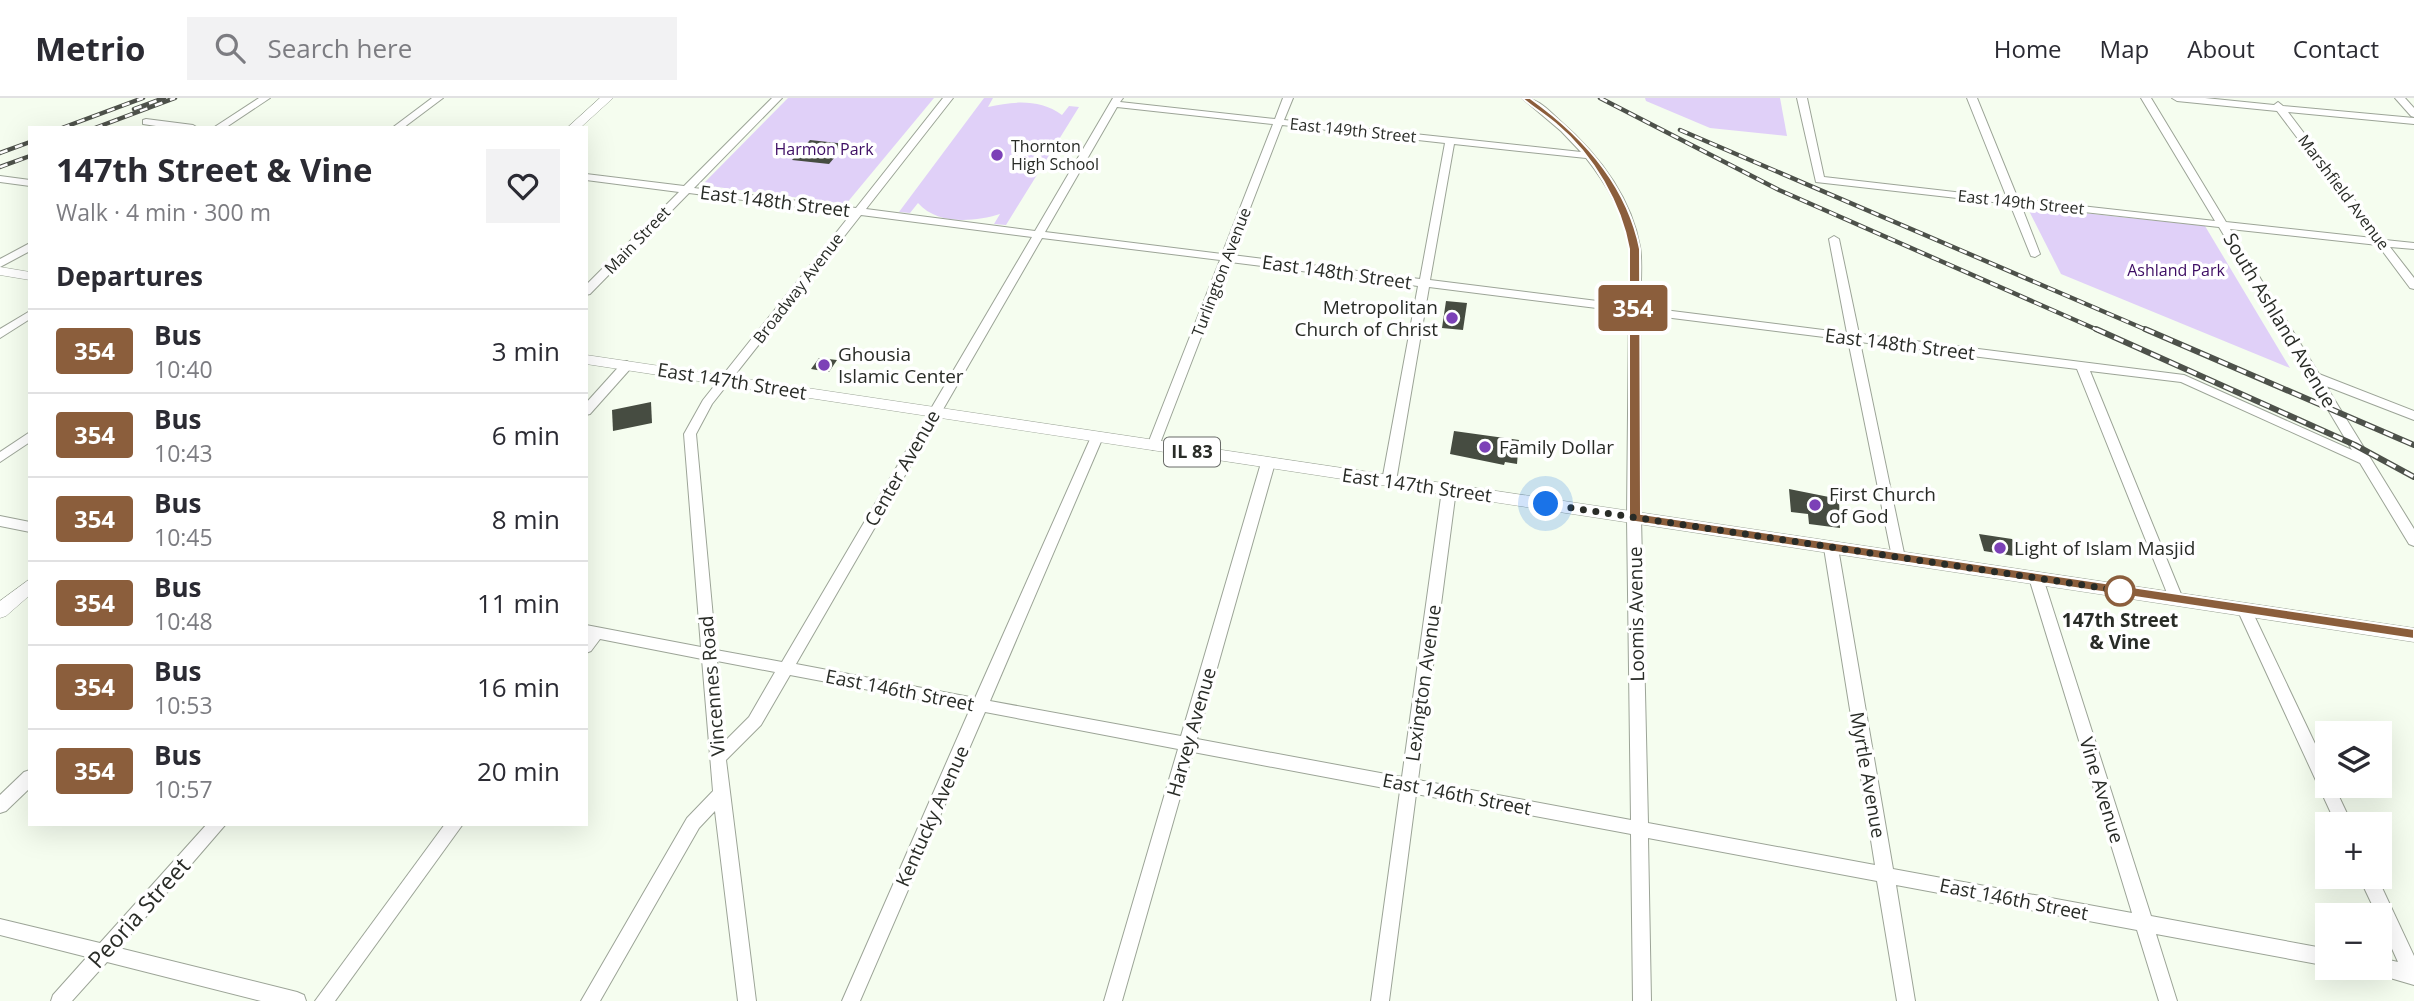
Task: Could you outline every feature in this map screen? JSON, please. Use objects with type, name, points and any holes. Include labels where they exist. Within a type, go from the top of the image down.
[{"type":"main road","points":[[575,126],[607,98]]},
{"type":"main road","points":[[0,271],[28,276]]},
{"type":"main road","name":"East 147th Street","points":[[588,359],[2414,635]]},
{"type":"main road","points":[[0,611],[28,587]]},
{"type":"street","points":[[221,126],[265,98]]},
{"type":"street","points":[[400,126],[438,98]]},
{"type":"street","name":"Main Street","points":[[588,290],[777,98]]},
{"type":"street","name":"Broadway Avenue","points":[[725,380],[948,98]]},
{"type":"street","name":"Turlington Avenue","points":[[1153,446],[1288,98]]},
{"type":"street","name":"Loomis Avenue","points":[[1527,98],[1562,124],[1591,156],[1629,219],[1635,249],[1634,518],[1642,1001]]},
{"type":"street","name":"East 149th Street","points":[[1801,98],[1820,180],[2414,246]]},
{"type":"street","points":[[1972,98],[2035,254]]},
{"type":"street","name":"South Ashland Avenue","points":[[2146,98],[2414,541]]},
{"type":"street","points":[[2177,98],[2414,121]]},
{"type":"street","name":"Marshfield Avenue","points":[[2273,98],[2414,286]]},
{"type":"street","points":[[2400,98],[2414,114]]},
{"type":"street","name":"East 149th Street","points":[[1117,101],[1591,156]]},
{"type":"street","name":"Center Avenue","points":[[718,758],[755,721],[1117,101]]},
{"type":"street","points":[[146,122],[177,126]]},
{"type":"street","points":[[1389,481],[1450,140]]},
{"type":"street","name":"East 148th Street","points":[[588,177],[2184,379],[2364,460]]},
{"type":"street","points":[[0,179],[28,183]]},
{"type":"street","points":[[1834,239],[1898,558]]},
{"type":"street","points":[[0,264],[28,247]]},
{"type":"street","points":[[0,334],[28,315]]},
{"type":"street","points":[[588,409],[627,365]]},
{"type":"street","points":[[2082,366],[2176,599]]},
{"type":"street","points":[[2313,376],[2414,415]]},
{"type":"street","name":"Vincennes Road","points":[[725,380],[707,403],[690,434],[718,758],[747,1001]]},
{"type":"street","points":[[0,458],[28,437]]},
{"type":"street","name":"Kentucky Avenue","points":[[851,1001],[1097,437]]},
{"type":"street","name":"Harvey Avenue","points":[[1113,1001],[1268,463]]},
{"type":"street","name":"Lexington Avenue","points":[[1380,1001],[1449,490]]},
{"type":"street","points":[[0,521],[28,527]]},
{"type":"street","name":"Myrtle Avenue","points":[[1831,548],[1906,1001]]},
{"type":"street","name":"Vine Avenue","points":[[2036,579],[2168,1001]]},
{"type":"street","points":[[2244,609],[2338,812]]},
{"type":"street","name":"East 146th Street","points":[[592,632],[2315,956]]},
{"type":"street","points":[[0,806],[28,780]]},
{"type":"street","points":[[590,1001],[693,823],[722,793]]},
{"type":"street","name":"Peoria Street","points":[[60,1001],[216,826]]},
{"type":"street","points":[[324,1001],[454,826]]},
{"type":"street","points":[[2374,889],[2414,975]]},
{"type":"street","points":[[0,928],[297,1001]]},
{"type":"street","points":[[2392,970],[2414,975]]},
{"type":"green space","name":"Harmon Park","points":[[788,98],[934,98],[846,204],[702,185]]},
{"type":"green space","points":[[984,98],[993,98],[988,107],[1007,103],[1036,104],[1062,115],[1069,106],[1079,107],[1006,225],[994,224],[1000,214],[979,219],[956,220],[935,215],[918,203],[910,213],[899,212]]},
{"type":"green space","points":[[1645,98],[1780,98],[1787,136],[1710,128],[1646,101]]},
{"type":"green space","name":"Ashland Park","points":[[2027,207],[2205,226],[2290,368],[2061,274]]},
{"type":"building","points":[[810,140],[846,144],[829,164],[792,160]]},
{"type":"building","name":"Metropolitan Church of Christ","points":[[1446,301],[1467,303],[1463,330],[1442,328]]},
{"type":"building","name":"Ghousia Islamic Center","points":[[819,358],[837,360],[829,372],[811,369]]},
{"type":"building","points":[[651,402],[652,423],[613,431],[612,410]]},
{"type":"building","name":"Family Dollar","points":[[1454,431],[1519,440],[1517,464],[1505,462],[1504,465],[1450,454]]},
{"type":"building","name":"First Church of God","points":[[1789,489],[1839,499],[1840,528],[1809,524],[1808,514],[1791,512]]},
{"type":"building","name":"Light of Islam Masjid","points":[[1979,534],[2012,539],[2020,557],[1984,551]]},
{"type":"railway","points":[[67,126],[143,98]]},
{"type":"railway","points":[[134,109],[164,98]]},
{"type":"railway","points":[[100,126],[175,98]]},
{"type":"railway","points":[[1600,98],[1779,190],[2100,331]]},
{"type":"railway","points":[[1680,130],[2149,331]]},
{"type":"railway","points":[[0,153],[28,143]]},
{"type":"railway","points":[[0,167],[28,157]]},
{"type":"railway","points":[[2096,329],[2355,445],[2414,477]]},
{"type":"railway","points":[[2145,329],[2414,445]]},
{"type":"bus line","name":"354","points":[[1527,98],[1562,124],[1591,156],[1611,185],[1629,219],[1635,249],[1634,518],[2414,635]]},
{"type":"place","name":"Thornton High School","points":[[997,155]]},
{"type":"place","name":"Metropolitan Church of Christ","points":[[1452,318]]},
{"type":"place","name":"Ghousia Islamic Center","points":[[824,365]]},
{"type":"place","name":"Family Dollar","points":[[1485,447]]},
{"type":"place","name":"First Church of God","points":[[1815,505]]},
{"type":"place","name":"Light of Islam Masjid","points":[[2000,548]]},
{"type":"place","name":"147th Street & Vine","points":[[2120,591]]},
{"type":"route","points":[[1546,504],[2129,592],[2120,591]]}]
